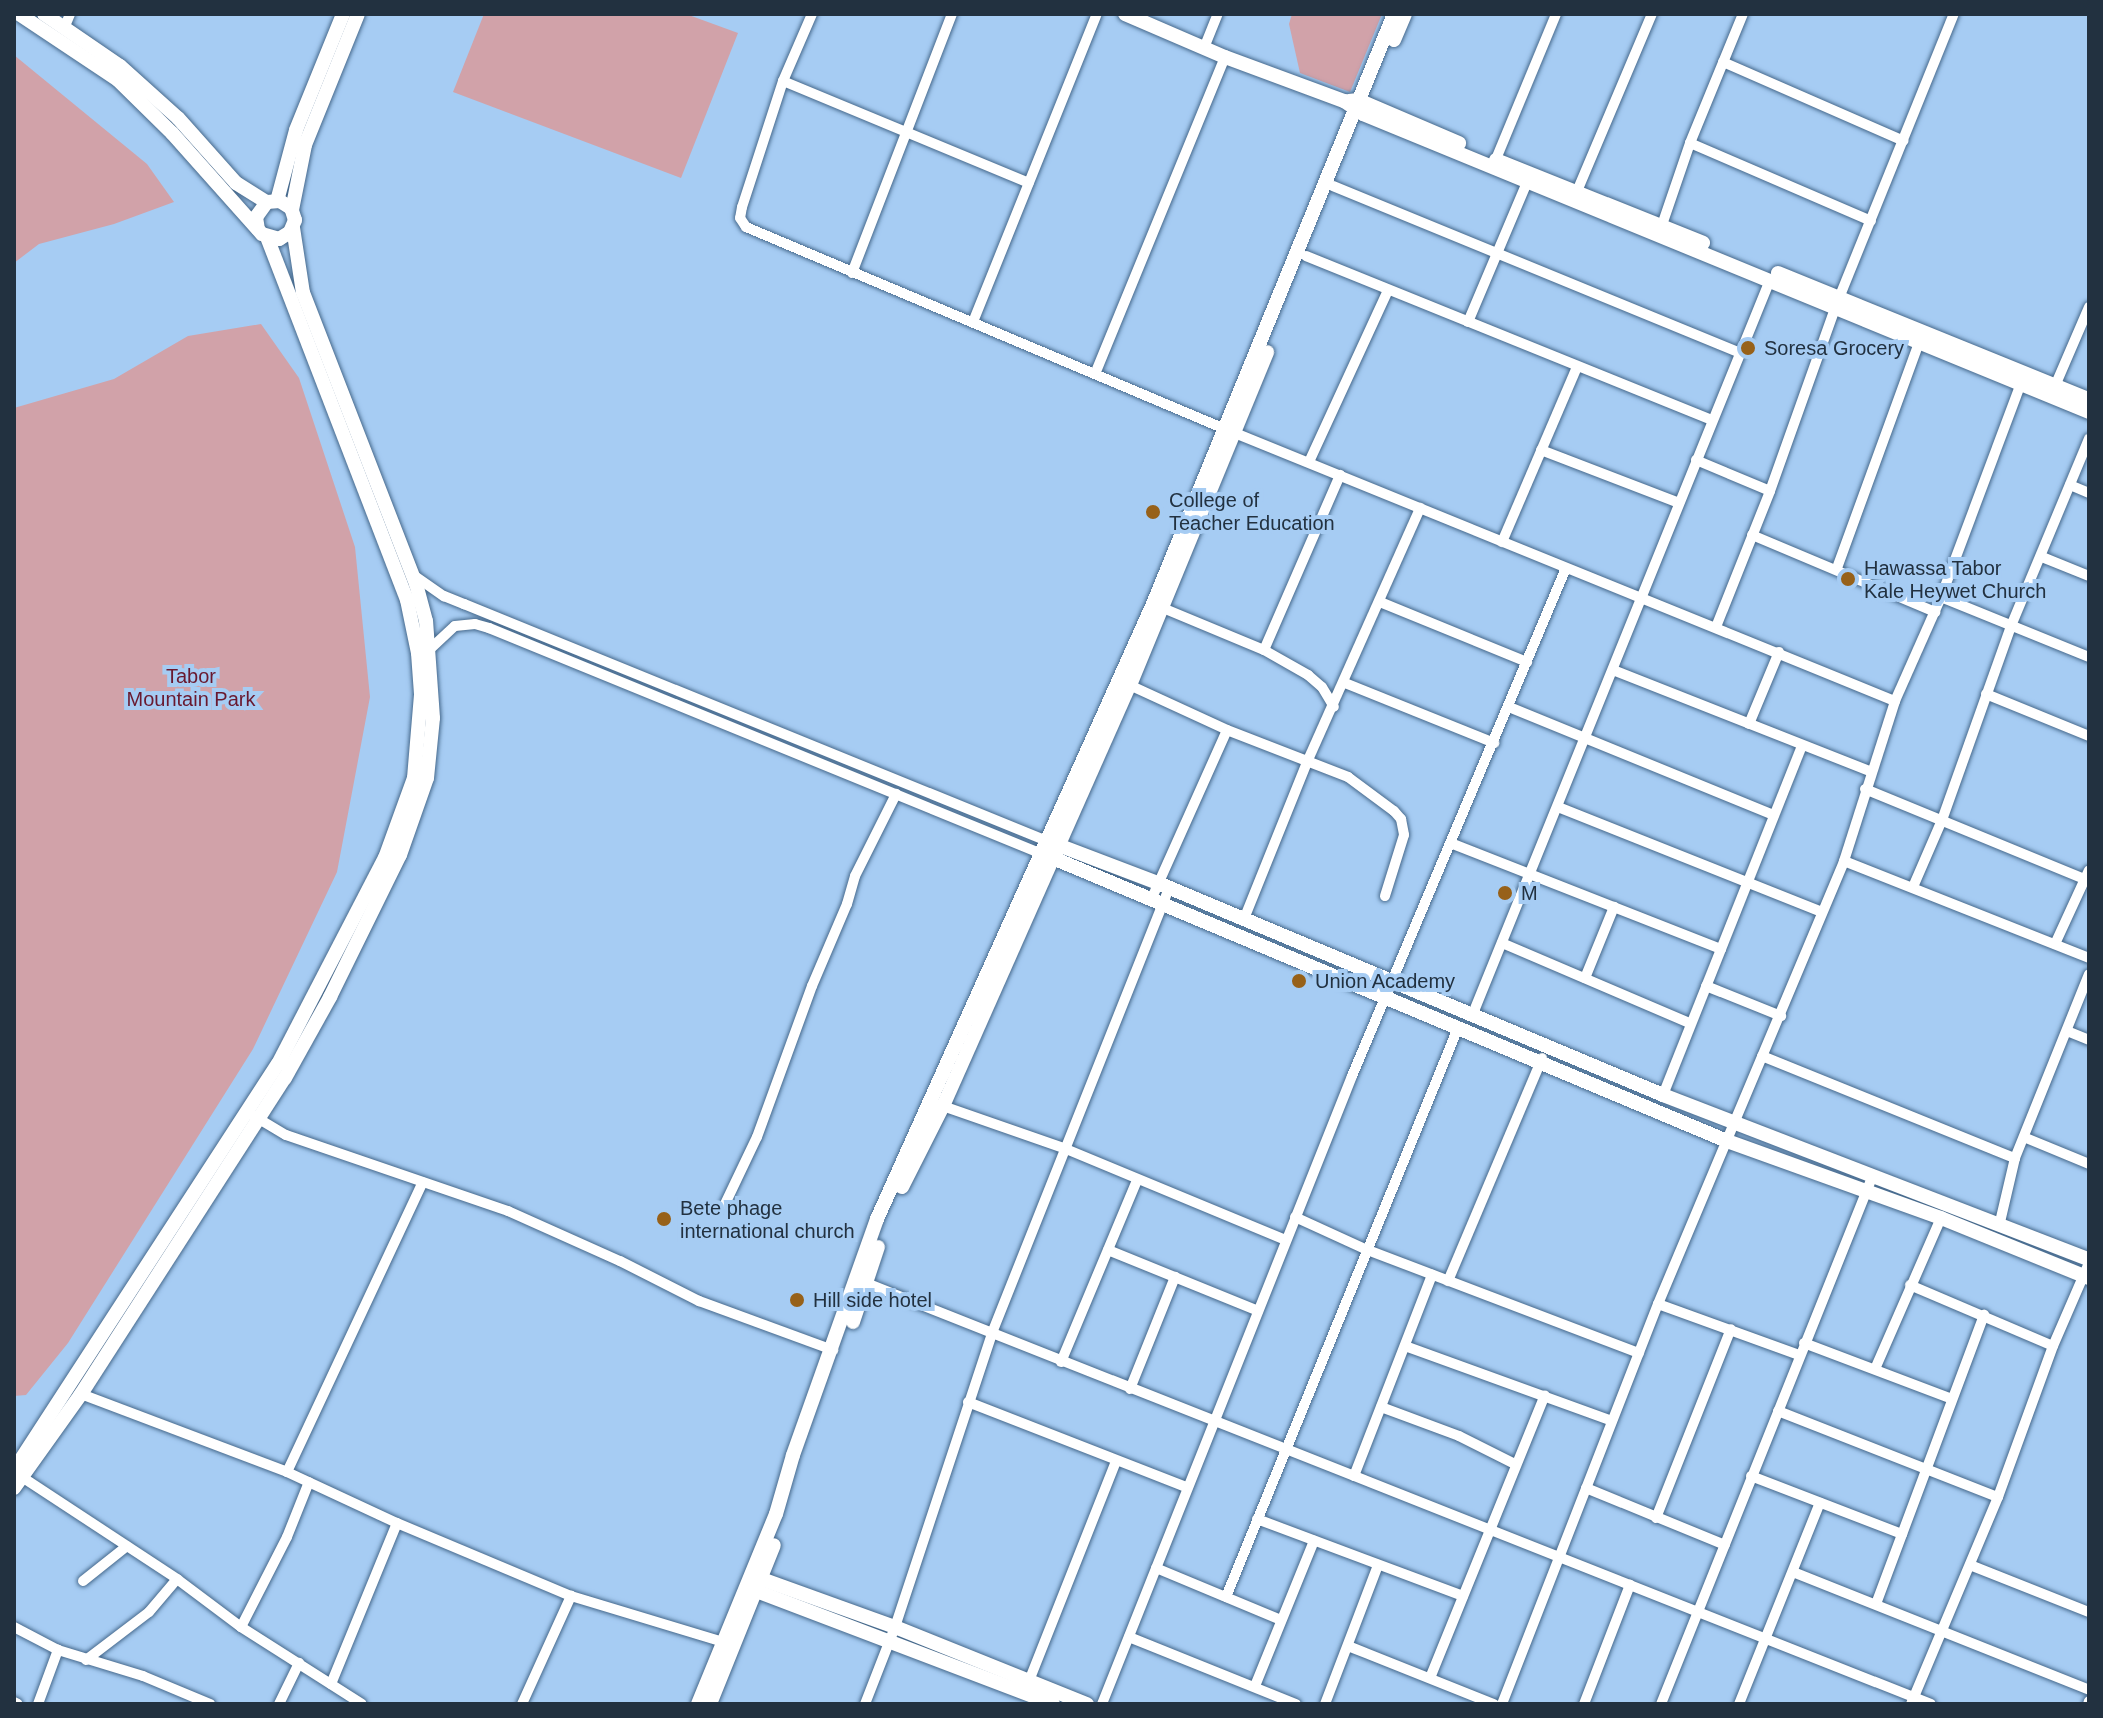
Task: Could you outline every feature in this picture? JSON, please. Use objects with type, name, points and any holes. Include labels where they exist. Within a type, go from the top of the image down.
[{"type":"street","points":[[19,14],[118,80],[172,133],[262,233],[279,239],[293,228]]},
{"type":"street","points":[[44,14],[68,20],[151,92],[236,183],[292,210]]},
{"type":"street","points":[[324,994],[385,858],[414,778],[419,741],[419,667],[399,577],[256,217],[272,201],[296,130],[343,14]]},
{"type":"street","points":[[17,1478],[81,1394],[253,1116],[400,855],[418,809],[432,746],[426,621],[412,573],[307,306],[293,228],[292,210],[313,122],[358,14]]},
{"type":"street","points":[[812,14],[783,81],[740,218],[746,227],[1230,431],[1895,701]]},
{"type":"street","points":[[852,273],[952,14]]},
{"type":"street","points":[[973,322],[1097,14]]},
{"type":"street","points":[[1126,14],[1225,57],[1496,159],[1770,280],[1838,303],[1919,343],[2089,399]]},
{"type":"street","points":[[1204,48],[1218,14]]},
{"type":"street","points":[[710,1704],[886,1222],[1158,606],[1394,14]]},
{"type":"street","points":[[1230,431],[1306,256],[1333,186],[1357,106],[1405,14]]},
{"type":"street","points":[[1496,159],[1556,14]]},
{"type":"street","points":[[1576,196],[1652,14]]},
{"type":"street","points":[[1662,225],[1690,143],[1743,14]]},
{"type":"street","points":[[1716,627],[1770,491],[1838,303],[1954,14]]},
{"type":"street","points":[[1095,374],[1225,57]]},
{"type":"street","points":[[1723,62],[1904,141]]},
{"type":"street","points":[[783,81],[1029,183]]},
{"type":"street","points":[[1357,106],[1527,182],[1662,225],[1838,303],[2022,379],[2089,412]]},
{"type":"street","points":[[1690,143],[1871,221]]},
{"type":"street","points":[[1468,322],[1527,182]]},
{"type":"street","points":[[1333,186],[1740,353]]},
{"type":"street","points":[[1306,256],[1712,420]]},
{"type":"street","points":[[1472,1016],[1770,280]]},
{"type":"street","points":[[1309,462],[1388,290]]},
{"type":"street","points":[[2055,386],[2088,311]]},
{"type":"street","points":[[1837,568],[1919,343]]},
{"type":"street","points":[[1502,542],[1577,367]]},
{"type":"street","points":[[1502,1704],[1658,1304],[1844,861],[1895,701],[1941,597],[2022,379]]},
{"type":"street","points":[[1913,887],[1942,820],[2011,626],[2089,439]]},
{"type":"street","points":[[1541,450],[1679,503]]},
{"type":"street","points":[[1696,460],[1770,491]]},
{"type":"street","points":[[1264,650],[1340,475]]},
{"type":"street","points":[[2070,485],[2089,493]]},
{"type":"street","points":[[1244,919],[1308,760],[1345,683],[1420,508]]},
{"type":"street","points":[[1752,535],[1837,568],[1935,612]]},
{"type":"street","points":[[2042,557],[2089,576]]},
{"type":"street","points":[[1102,1704],[1186,1487],[1384,998],[1453,844],[1566,568]]},
{"type":"street","points":[[412,573],[444,596],[1050,850],[1157,902],[1540,1065],[1727,1141],[2088,1269]]},
{"type":"street","points":[[1941,597],[2089,657]]},
{"type":"street","points":[[1380,602],[1527,662]]},
{"type":"street","points":[[1158,606],[1264,650],[1308,675],[1322,687],[1334,707]]},
{"type":"street","points":[[429,650],[445,632],[465,623],[489,628],[896,794],[1050,850],[1163,885],[1543,1047],[1734,1124],[2000,1222],[2088,1269]]},
{"type":"street","points":[[537,648],[538,634]]},
{"type":"street","points":[[1749,724],[1779,652]]},
{"type":"street","points":[[1613,670],[1872,772]]},
{"type":"street","points":[[1125,683],[1227,730],[1348,777],[1401,819],[1401,847],[1385,896]]},
{"type":"street","points":[[1345,683],[1494,743]]},
{"type":"street","points":[[1986,694],[2089,736]]},
{"type":"street","points":[[1509,707],[1774,815]]},
{"type":"street","points":[[865,1704],[892,1633],[992,1333],[1066,1149],[1163,885],[1227,730]]},
{"type":"street","points":[[1663,1095],[1802,746]]},
{"type":"street","points":[[1865,789],[2088,877],[2055,944]]},
{"type":"street","points":[[725,1204],[757,1137],[855,876],[896,794]]},
{"type":"street","points":[[1558,807],[1822,912]]},
{"type":"street","points":[[1453,844],[1721,949]]},
{"type":"street","points":[[1844,861],[2089,958]]},
{"type":"street","points":[[1585,978],[1614,907]]},
{"type":"street","points":[[1502,943],[1690,1023]]},
{"type":"street","points":[[2000,1222],[2015,1158],[2026,1138],[2089,974]]},
{"type":"street","points":[[1706,986],[1781,1016]]},
{"type":"street","points":[[1226,1597],[1365,1249],[1458,1028]]},
{"type":"street","points":[[2067,1031],[2089,1040]]},
{"type":"street","points":[[1448,1281],[1540,1065],[1543,1047]]},
{"type":"street","points":[[1762,1056],[2015,1158]]},
{"type":"street","points":[[938,1104],[1066,1149],[1286,1240]]},
{"type":"street","points":[[698,1704],[723,1642],[754,1583],[877,1219],[938,1104]]},
{"type":"street","points":[[253,1116],[286,1135],[562,1234],[699,1301],[833,1350]]},
{"type":"street","points":[[17,1478],[253,1116]]},
{"type":"street","points":[[2026,1138],[2089,1164]]},
{"type":"street","points":[[1661,1704],[1873,1175]]},
{"type":"street","points":[[1061,1362],[1137,1180]]},
{"type":"street","points":[[287,1472],[423,1182]]},
{"type":"street","points":[[1295,1217],[1365,1249],[1639,1353]]},
{"type":"street","points":[[1875,1369],[1941,1218]]},
{"type":"street","points":[[1108,1250],[1258,1311]]},
{"type":"street","points":[[1913,1701],[1998,1497],[2053,1346],[2088,1269]]},
{"type":"street","points":[[1354,1476],[1432,1275]]},
{"type":"street","points":[[1130,1389],[1175,1277]]},
{"type":"street","points":[[866,1283],[1698,1611],[1913,1701],[1931,1704]]},
{"type":"street","points":[[1910,1285],[2053,1346]]},
{"type":"street","points":[[1658,1304],[1799,1355]]},
{"type":"street","points":[[1876,1604],[1984,1315]]},
{"type":"street","points":[[1656,1518],[1731,1329]]},
{"type":"street","points":[[1804,1343],[1952,1399]]},
{"type":"street","points":[[1405,1346],[1612,1421]]},
{"type":"street","points":[[81,1394],[287,1472],[397,1523],[571,1596],[723,1642]]},
{"type":"street","points":[[1430,1678],[1488,1528],[1545,1395]]},
{"type":"street","points":[[968,1402],[1186,1487]]},
{"type":"street","points":[[1381,1407],[1459,1436],[1515,1464]]},
{"type":"street","points":[[1778,1411],[1926,1466],[1998,1497]]},
{"type":"street","points":[[1029,1681],[1116,1461]]},
{"type":"street","points":[[1751,1476],[1902,1534]]},
{"type":"street","points":[[17,1478],[127,1546],[241,1627],[362,1704]]},
{"type":"street","points":[[241,1627],[293,1525],[309,1482]]},
{"type":"street","points":[[1586,1488],[1725,1545]]},
{"type":"street","points":[[1739,1704],[1820,1503]]},
{"type":"street","points":[[1257,1519],[1463,1596]]},
{"type":"street","points":[[331,1684],[397,1523]]},
{"type":"street","points":[[1255,1686],[1314,1541]]},
{"type":"street","points":[[83,1581],[127,1546]]},
{"type":"street","points":[[1325,1704],[1378,1565]]},
{"type":"street","points":[[1970,1565],[2089,1612]]},
{"type":"street","points":[[1156,1568],[1281,1620]]},
{"type":"street","points":[[1793,1572],[2089,1690]]},
{"type":"street","points":[[86,1660],[149,1612],[177,1579]]},
{"type":"street","points":[[754,1583],[1087,1704]]},
{"type":"street","points":[[1584,1704],[1630,1585]]},
{"type":"street","points":[[522,1704],[571,1596]]},
{"type":"street","points":[[14,1627],[58,1650],[143,1676],[197,1702],[210,1704]]},
{"type":"street","points":[[892,1633],[1053,1704]]},
{"type":"street","points":[[1129,1637],[1296,1704]]},
{"type":"street","points":[[1348,1646],[1494,1704]]},
{"type":"street","points":[[38,1704],[58,1650]]},
{"type":"street","points":[[279,1704],[299,1663]]},
{"type":"green space","points":[[484,14],[686,14],[738,33],[681,178],[453,92]]},
{"type":"green space","points":[[1292,14],[1382,14],[1350,92],[1300,73],[1289,24]]},
{"type":"green space","points":[[14,55],[147,164],[174,202],[114,224],[39,244],[14,263]]},
{"type":"green space","name":"Tabor Mountain Park","points":[[261,324],[299,378],[355,547],[370,697],[337,872],[253,1049],[68,1343],[26,1395],[14,1396],[14,408],[114,379],[188,336]]},
{"type":"place","name":"Soresa Grocery","points":[[1748,348]]},
{"type":"place","name":"College of Teacher Education","points":[[1153,512]]},
{"type":"place","name":"Hawassa Tabor Kale Heywet Church","points":[[1848,579]]},
{"type":"place","name":"M","points":[[1505,893]]},
{"type":"place","name":"Union Academy","points":[[1299,981]]},
{"type":"place","name":"Bete phage international church","points":[[664,1219]]},
{"type":"place","name":"Hill side hotel","points":[[797,1300]]}]
